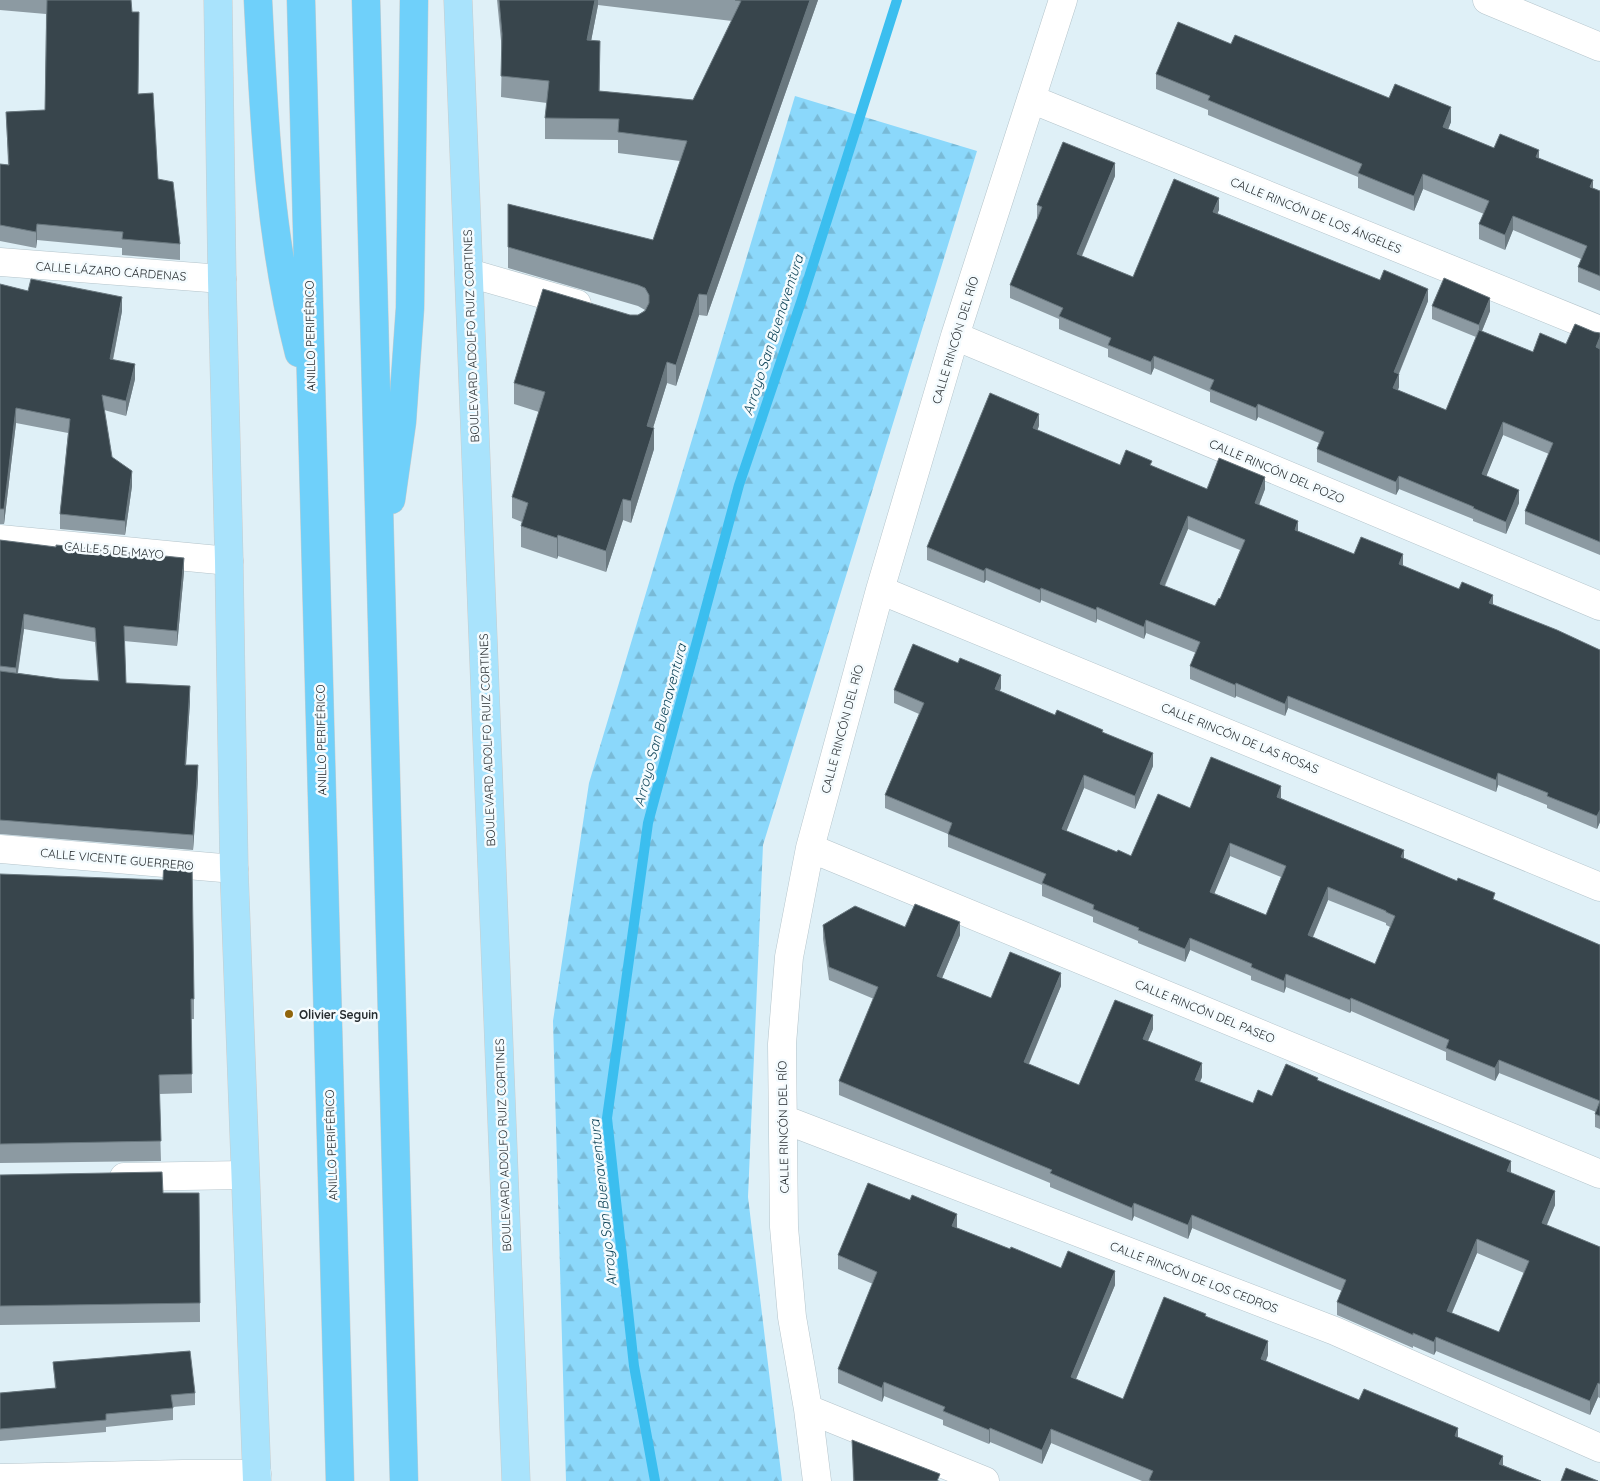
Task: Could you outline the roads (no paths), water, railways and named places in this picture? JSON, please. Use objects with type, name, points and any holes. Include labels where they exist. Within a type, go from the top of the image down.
[{"type":"highway","points":[[258,0],[270,188],[279,254],[293,330],[312,405]]},
{"type":"highway","name":"ANILLO PERIFÉRICO","points":[[301,0],[340,1481]]},
{"type":"highway","points":[[366,0],[404,1481]]},
{"type":"highway","points":[[380,557],[393,490],[408,366],[414,0]]},
{"type":"main road","points":[[218,0],[234,869],[244,1175],[257,1478]]},
{"type":"main road","name":"BOULEVARD ADOLFO RUIZ CORTINES","points":[[458,0],[516,1481]]},
{"type":"street","name":"CALLE RINCÓN DEL RÍO","points":[[817,1481],[808,1409],[792,1318],[785,1236],[782,1044],[788,957],[810,848],[880,590],[955,336],[1062,0]]},
{"type":"street","points":[[1487,0],[1600,47]]},
{"type":"street","name":"CALLE RINCÓN DE LOS ÁNGELES","points":[[1031,99],[1600,330]]},
{"type":"street","name":"CALLE LÁZARO CÁRDENAS","points":[[0,262],[222,279]]},
{"type":"street","points":[[469,273],[597,310]]},
{"type":"street","name":"CALLE RINCÓN DEL POZO","points":[[955,336],[1600,606]]},
{"type":"street","name":"CALLE 5 DE MAYO","points":[[0,539],[229,561]]},
{"type":"street","name":"CALLE RINCÓN DE LAS ROSAS","points":[[880,590],[1600,887]]},
{"type":"street","name":"CALLE RINCÓN DEL PASEO","points":[[810,848],[1600,1174]]},
{"type":"street","name":"CALLE VICENTE GUERRERO","points":[[0,849],[234,869]]},
{"type":"street","name":"CALLE RINCÓN DE LOS CEDROS","points":[[783,1119],[1335,1331],[1600,1448]]},
{"type":"street","points":[[98,1177],[244,1175]]},
{"type":"street","points":[[808,1409],[985,1481]]},
{"type":"street","points":[[0,1478],[183,1474],[257,1478]]},
{"type":"waterway","name":"Arroyo San Buenaventura","points":[[655,1481],[634,1366],[607,1118],[648,823],[739,485],[801,302],[897,0]]},
{"type":"place","name":"Olivier Seguin","points":[[289,1014]]}]
